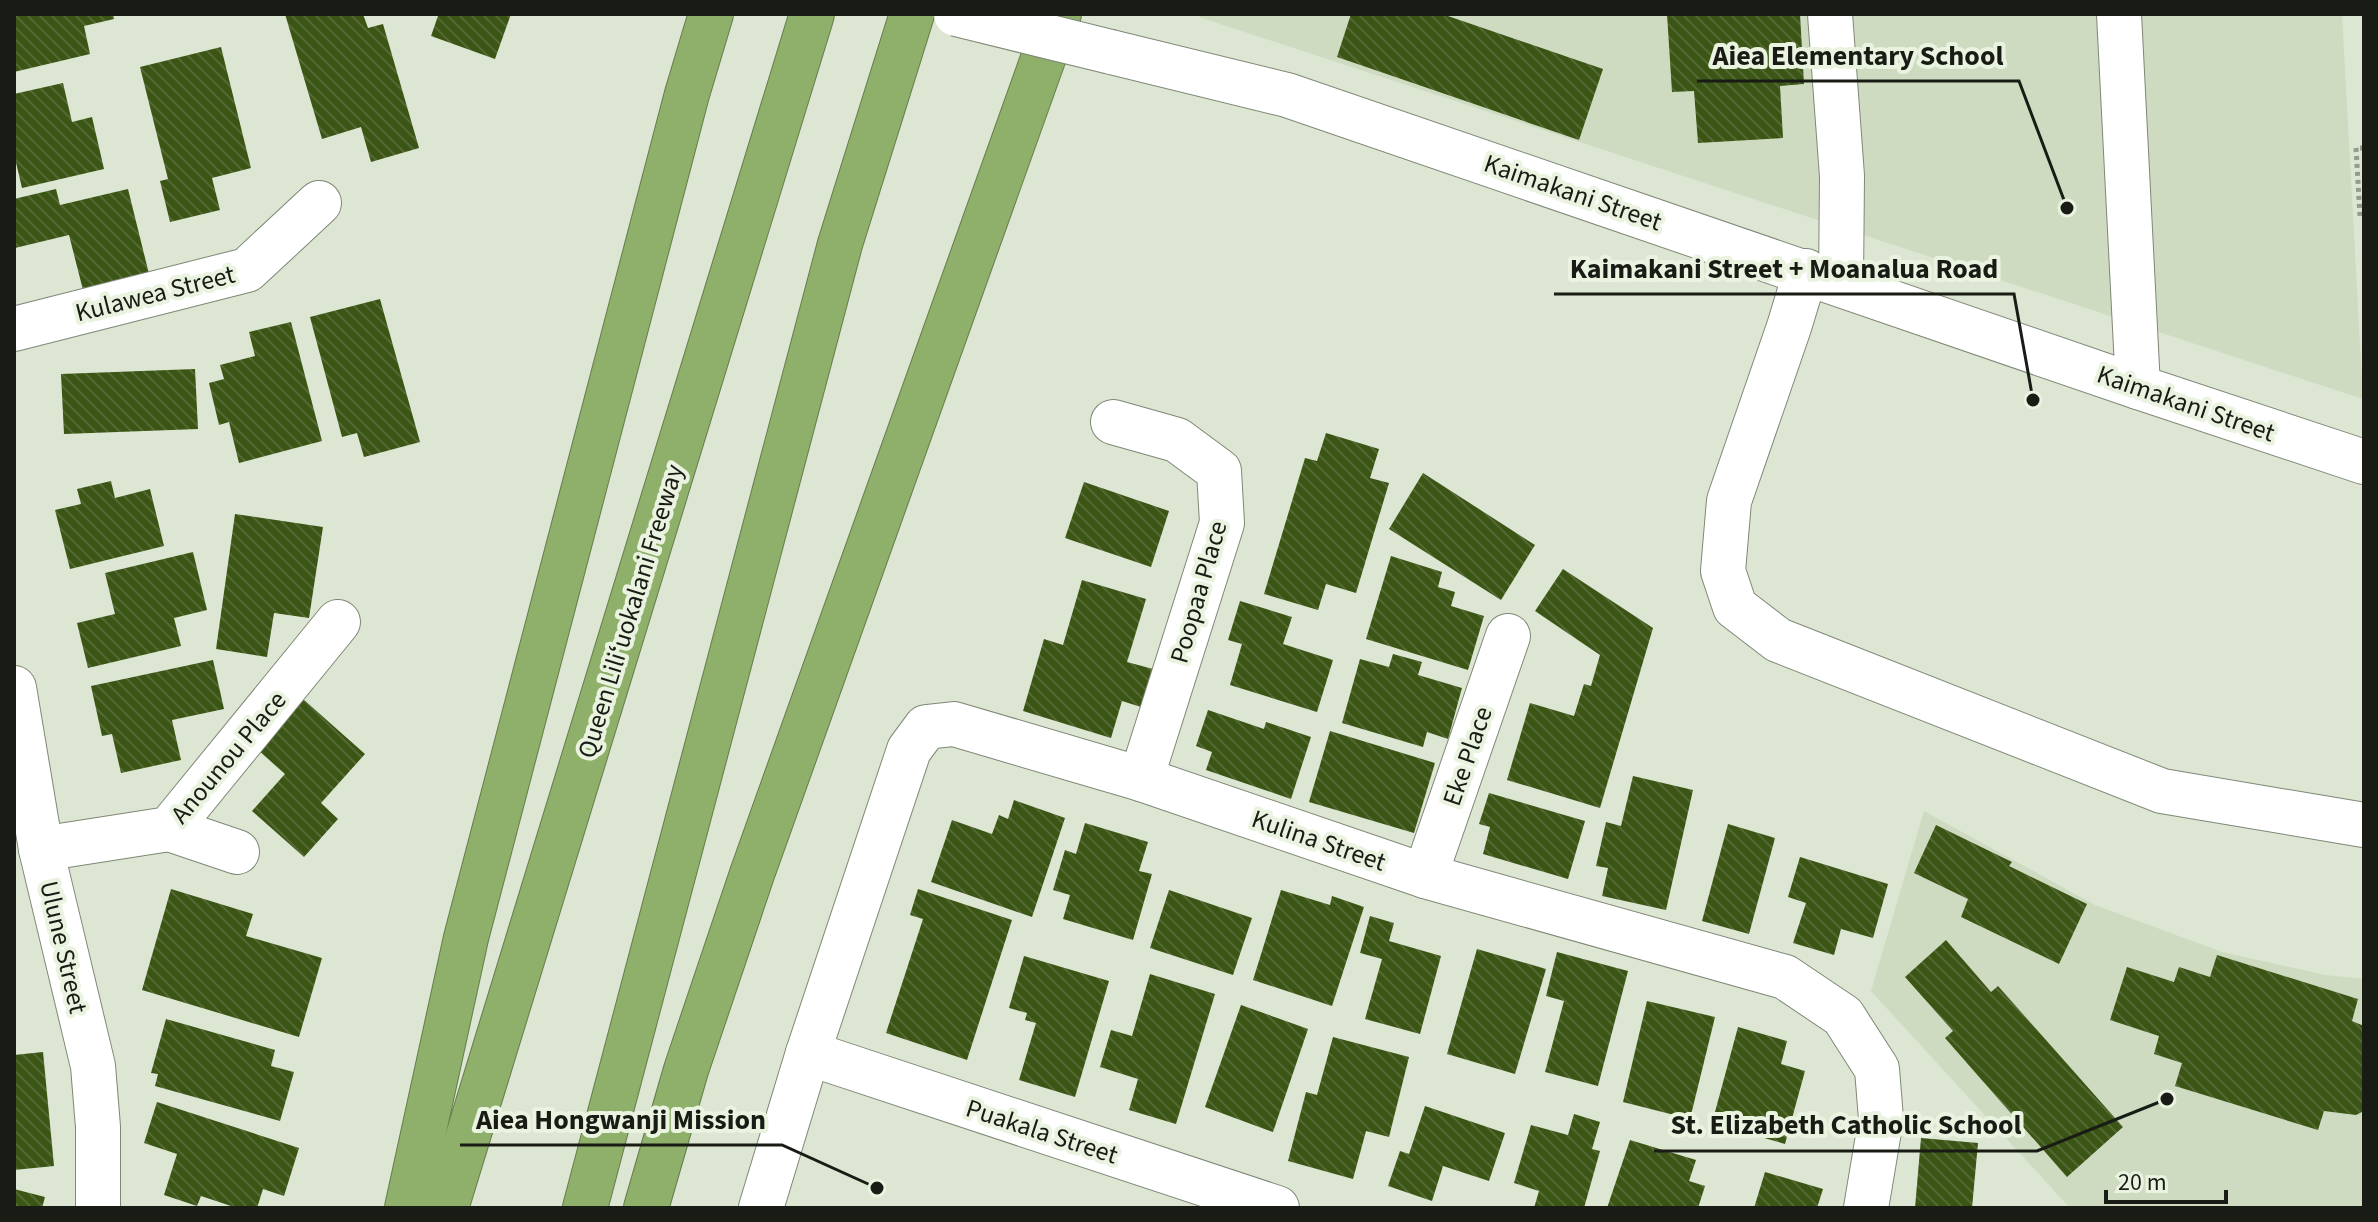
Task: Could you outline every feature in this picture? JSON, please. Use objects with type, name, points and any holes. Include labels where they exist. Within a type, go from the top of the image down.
[{"type":"highway","points":[[407,1208],[466,938],[687,94],[711,14]]},
{"type":"highway","name":"Queen Liliʻuokalani Freeway","points":[[446,1208],[812,14]]},
{"type":"highway","points":[[585,1208],[840,244],[912,14]]},
{"type":"highway","points":[[646,1208],[686,1070],[752,874],[1059,14]]},
{"type":"highway","points":[[1038,73],[1066,14]]},
{"type":"street","name":"Kaimakani Street","points":[[956,14],[1287,95],[2364,462]]},
{"type":"street","points":[[1830,14],[1842,176],[1823,278],[1729,501],[1723,571],[1735,607],[1778,640],[2162,791],[2364,825]]},
{"type":"street","points":[[2119,14],[2138,387]]},
{"type":"street","name":"Kulawea Street","points":[[14,329],[247,270],[319,203]]},
{"type":"street","name":"Poopaa Place","points":[[1113,422],[1177,440],[1219,471],[1222,523],[1141,779]]},
{"type":"street","name":"Anounou Place","points":[[41,849],[169,829],[338,622]]},
{"type":"street","name":"Eke Place","points":[[1425,876],[1508,636]]},
{"type":"street","name":"Ulune Street","points":[[14,688],[41,849],[93,1066],[98,1127],[98,1208]]},
{"type":"street","name":"Kulina Street","points":[[761,1208],[808,1053],[909,750],[926,727],[954,724],[1141,779],[1425,876],[1785,977],[1843,1016],[1877,1069],[1881,1119],[1866,1208]]},
{"type":"street","points":[[169,829],[237,852]]},
{"type":"street","name":"Puakala Street","points":[[808,1053],[1277,1208]]},
{"type":"path","points":[[2364,148],[2356,148],[2360,216],[2364,216]]},
{"type":"shaded area","points":[[1200,14],[2342,14],[2363,399],[1199,17]]},
{"type":"shaded area","points":[[1924,811],[2095,905],[2222,952],[2325,975],[2364,979],[2364,1208],[2070,1208],[1871,991]]},
{"type":"building","points":[[14,14],[113,14],[114,19],[84,26],[90,54],[14,72]]},
{"type":"building","points":[[285,14],[363,14],[368,28],[383,24],[419,148],[371,162],[361,127],[322,139]]},
{"type":"building","points":[[432,14],[511,14],[495,59],[431,36],[438,16]]},
{"type":"building","points":[[1351,14],[1442,14],[1603,69],[1579,140],[1337,57]]},
{"type":"building","points":[[1667,14],[1800,14],[1804,84],[1780,86],[1783,138],[1698,143],[1694,91],[1672,92]]},
{"type":"building","points":[[221,47],[251,168],[212,178],[220,210],[170,222],[160,181],[168,179],[140,67]]},
{"type":"building","points":[[63,83],[72,122],[92,117],[104,169],[22,188],[14,154],[14,94]]},
{"type":"building","points":[[56,189],[60,205],[128,189],[149,274],[83,290],[69,235],[15,248],[14,199]]},
{"type":"building","points":[[380,299],[420,442],[364,457],[357,433],[342,437],[310,317]]},
{"type":"building","points":[[291,322],[322,441],[239,463],[229,422],[219,425],[209,383],[224,379],[220,365],[255,356],[249,332]]},
{"type":"building","points":[[195,369],[198,429],[64,434],[61,374]]},
{"type":"building","points":[[1326,433],[1379,449],[1370,478],[1389,483],[1356,593],[1326,584],[1318,610],[1264,594],[1305,458],[1317,461]]},
{"type":"building","points":[[1423,473],[1535,545],[1501,600],[1389,529]]},
{"type":"building","points":[[111,481],[115,498],[150,489],[164,546],[70,569],[55,510],[81,504],[77,489]]},
{"type":"building","points":[[1084,482],[1169,511],[1151,567],[1065,538]]},
{"type":"building","points":[[235,514],[323,527],[309,618],[274,613],[267,657],[216,649]]},
{"type":"building","points":[[193,552],[207,610],[174,618],[181,646],[88,668],[77,623],[115,614],[105,573]]},
{"type":"building","points":[[1391,556],[1442,572],[1438,587],[1455,592],[1451,606],[1484,616],[1468,670],[1366,639]]},
{"type":"building","points":[[1563,569],[1653,628],[1600,808],[1507,780],[1530,703],[1574,716],[1584,684],[1591,686],[1600,655],[1535,611]]},
{"type":"building","points":[[1082,580],[1146,599],[1127,662],[1153,669],[1141,707],[1122,701],[1111,738],[1023,711],[1044,639],[1063,645]]},
{"type":"building","points":[[1240,601],[1292,617],[1283,644],[1333,660],[1317,712],[1230,685],[1242,644],[1228,640]]},
{"type":"building","points":[[1393,654],[1422,662],[1418,675],[1462,688],[1448,739],[1427,732],[1423,747],[1342,723],[1360,659],[1389,667]]},
{"type":"building","points":[[213,660],[224,709],[172,720],[181,760],[121,773],[112,734],[102,736],[91,686]]},
{"type":"building","points":[[303,699],[365,754],[321,803],[338,819],[304,857],[252,811],[285,774],[258,750]]},
{"type":"building","points":[[1208,710],[1264,729],[1266,722],[1311,737],[1291,799],[1206,770],[1212,752],[1196,746]]},
{"type":"building","points":[[1330,731],[1435,763],[1414,833],[1309,802]]},
{"type":"building","points":[[1633,776],[1693,790],[1666,910],[1602,896],[1608,868],[1596,866],[1606,822],[1621,826]]},
{"type":"building","points":[[1489,793],[1585,821],[1568,879],[1483,854],[1490,827],[1479,824]]},
{"type":"building","points":[[1014,800],[1065,818],[1032,917],[931,882],[952,820],[992,834],[999,815],[1008,819]]},
{"type":"building","points":[[1085,823],[1148,842],[1139,871],[1152,874],[1133,940],[1063,919],[1070,895],[1053,890],[1065,850],[1076,854]]},
{"type":"building","points":[[1728,824],[1775,838],[1749,934],[1702,921]]},
{"type":"building","points":[[1936,825],[2012,862],[2009,866],[2087,904],[2059,964],[1961,917],[1968,899],[1914,873]]},
{"type":"building","points":[[1800,857],[1888,884],[1873,938],[1841,929],[1834,955],[1793,943],[1806,903],[1788,897]]},
{"type":"building","points":[[171,889],[253,914],[246,936],[322,958],[299,1037],[142,990]]},
{"type":"building","points":[[918,889],[1012,920],[967,1060],[886,1033],[923,919],[910,915]]},
{"type":"building","points":[[1169,890],[1252,918],[1233,975],[1150,948]]},
{"type":"building","points":[[1281,890],[1330,905],[1332,896],[1364,907],[1332,1006],[1253,980]]},
{"type":"building","points":[[1370,916],[1394,923],[1389,941],[1441,956],[1420,1034],[1365,1019],[1382,959],[1360,953]]},
{"type":"building","points":[[1946,940],[1991,992],[1998,986],[2123,1127],[2067,1177],[1945,1038],[1953,1031],[1905,977]]},
{"type":"building","points":[[1477,949],[1546,969],[1515,1074],[1447,1054]]},
{"type":"building","points":[[1557,952],[1628,971],[1598,1086],[1545,1072],[1564,1001],[1546,996]]},
{"type":"building","points":[[2217,955],[2358,999],[2352,1021],[2364,1026],[2364,1111],[2356,1115],[2324,1111],[2318,1130],[2175,1086],[2182,1063],[2154,1054],[2159,1036],[2110,1020],[2127,967],[2174,982],[2179,967],[2210,977]]},
{"type":"building","points":[[1024,956],[1109,981],[1075,1097],[1019,1080],[1036,1023],[1025,1020],[1027,1013],[1009,1008]]},
{"type":"building","points":[[1150,974],[1215,994],[1176,1124],[1129,1110],[1138,1079],[1100,1067],[1111,1030],[1132,1036]]},
{"type":"building","points":[[1647,1001],[1715,1017],[1690,1119],[1623,1102]]},
{"type":"building","points":[[1241,1005],[1308,1029],[1273,1132],[1205,1107]]},
{"type":"building","points":[[166,1019],[275,1050],[271,1066],[294,1072],[280,1121],[155,1086],[158,1074],[151,1073]]},
{"type":"building","points":[[1738,1027],[1787,1041],[1781,1064],[1805,1071],[1785,1144],[1712,1123]]},
{"type":"building","points":[[1333,1037],[1409,1057],[1389,1137],[1366,1131],[1353,1179],[1288,1161],[1306,1092],[1317,1095]]},
{"type":"building","points":[[43,1052],[54,1166],[14,1170],[14,1055]]},
{"type":"building","points":[[157,1102],[299,1148],[284,1196],[263,1189],[257,1208],[237,1208],[201,1196],[197,1206],[164,1195],[177,1154],[144,1143]]},
{"type":"building","points":[[1425,1106],[1505,1133],[1489,1181],[1443,1166],[1432,1201],[1388,1186],[1400,1151],[1409,1154]]},
{"type":"building","points":[[1574,1114],[1600,1122],[1592,1149],[1600,1151],[1584,1208],[1534,1208],[1539,1191],[1514,1183],[1531,1125],[1568,1135]]},
{"type":"building","points":[[1921,1138],[1978,1143],[1972,1208],[1915,1208]]},
{"type":"building","points":[[1630,1140],[1696,1160],[1689,1181],[1705,1186],[1698,1208],[1607,1208]]},
{"type":"building","points":[[1765,1172],[1823,1189],[1817,1208],[1754,1208]]},
{"type":"building","points":[[14,1189],[45,1197],[42,1208],[14,1208]]},
{"type":"place","name":"Aiea Elementary School","points":[[2067,208]]},
{"type":"place","name":"Kaimakani Street + Moanalua Road","points":[[2033,400]]},
{"type":"place","name":"St. Elizabeth Catholic School","points":[[2167,1099]]},
{"type":"place","name":"Aiea Hongwanji Mission","points":[[877,1188]]}]
